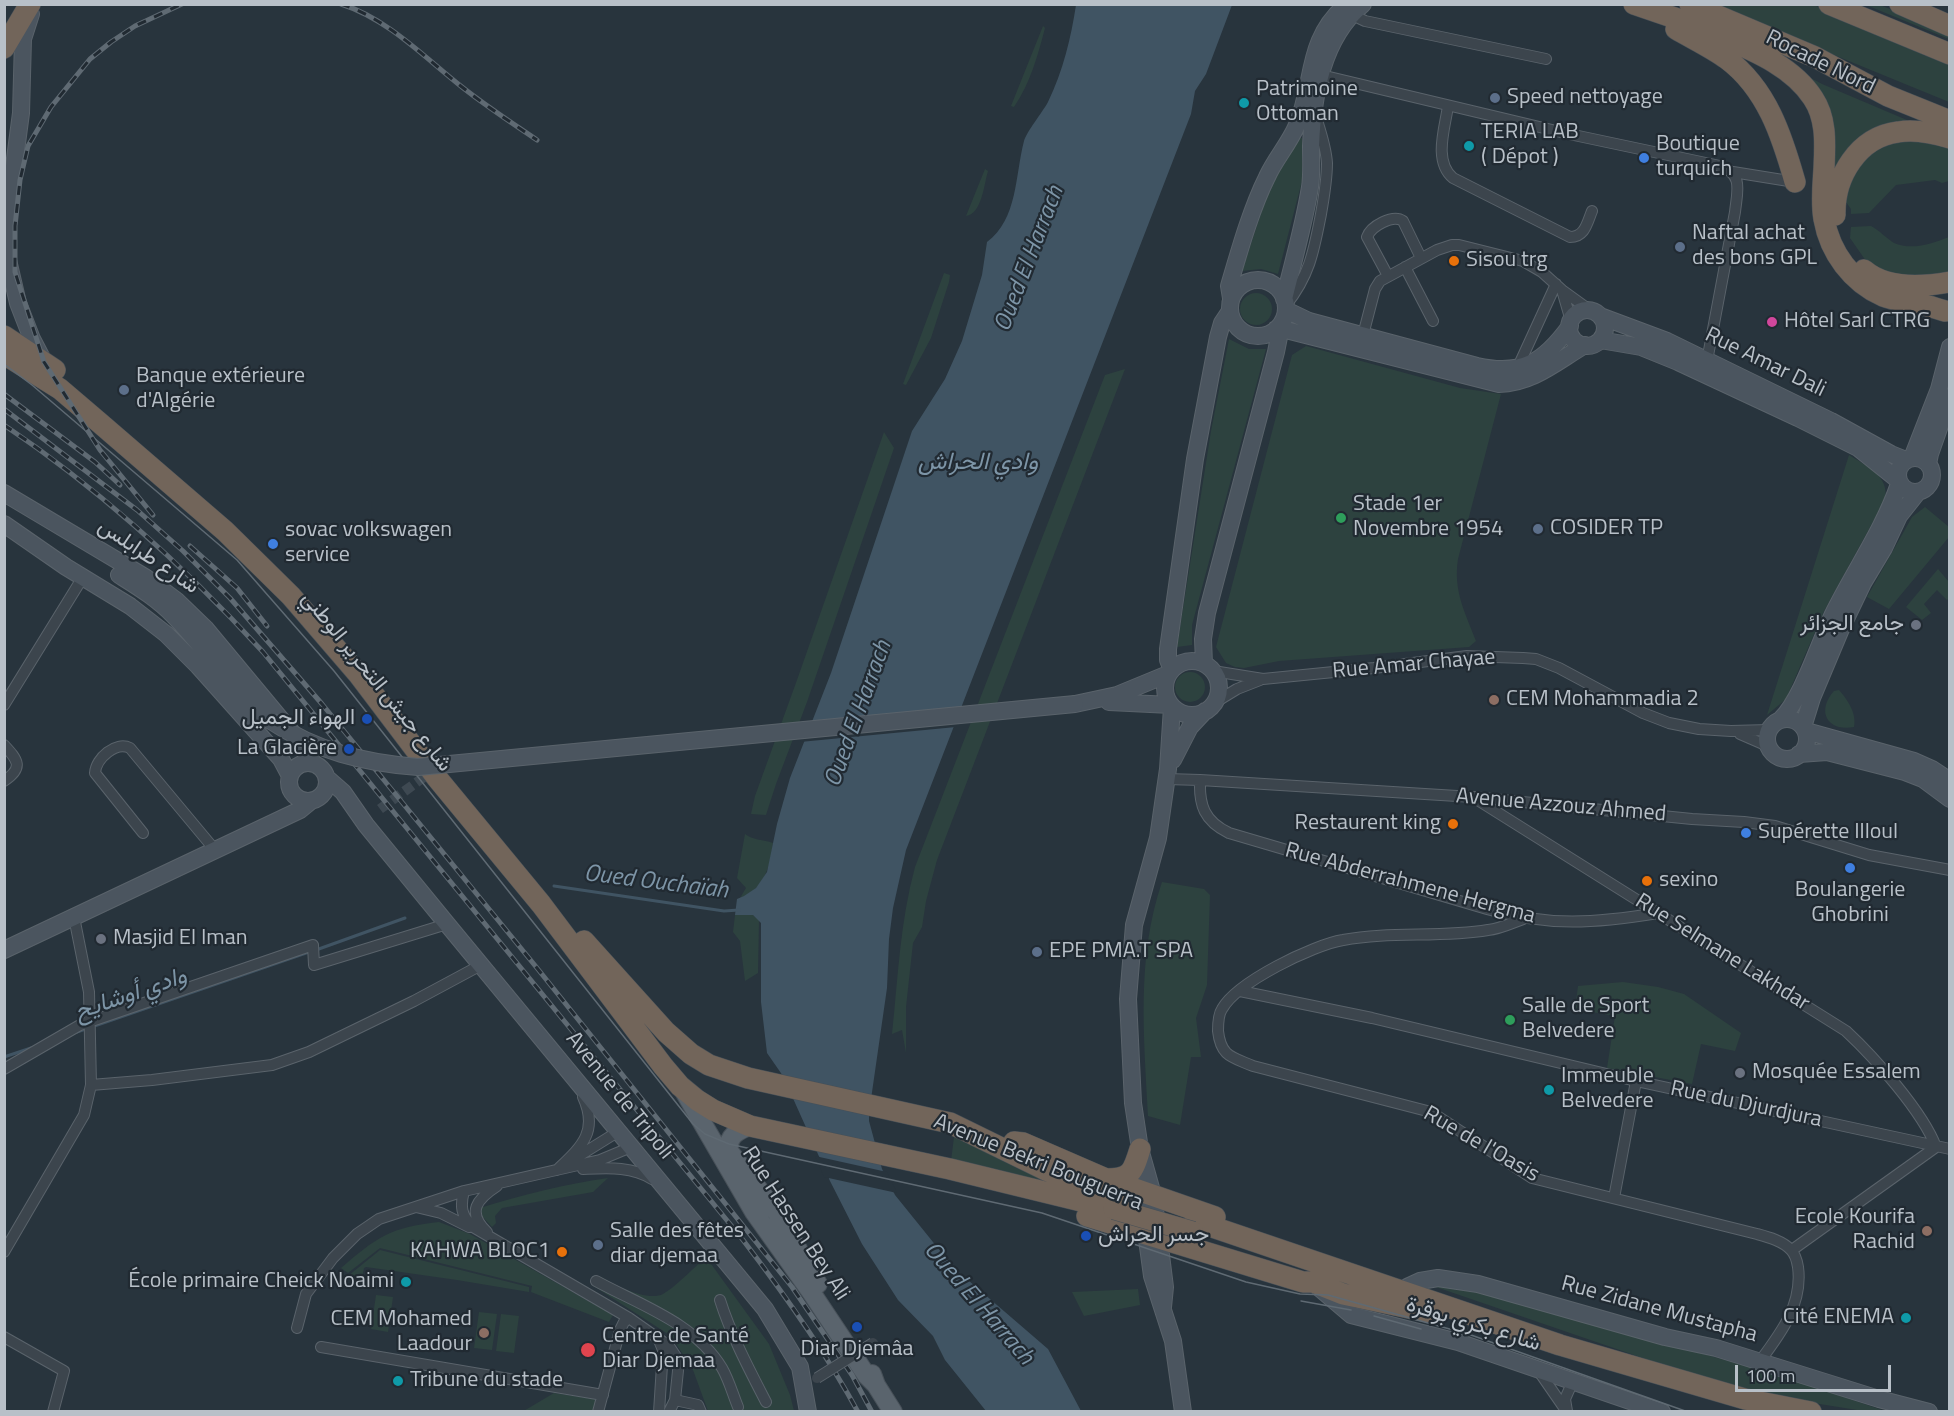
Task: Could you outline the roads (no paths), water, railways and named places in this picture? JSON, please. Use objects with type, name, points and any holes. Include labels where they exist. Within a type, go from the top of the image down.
[{"type":"highway","points":[[4,48],[32,4]]},
{"type":"highway","points":[[1624,4],[1670,25],[1728,59],[1750,81],[1776,123],[1795,182]]},
{"type":"highway","points":[[1634,4],[1807,63],[1888,96]]},
{"type":"highway","name":"Rocade Nord","points":[[1690,4],[1815,57],[1888,96],[1950,121]]},
{"type":"highway","points":[[1829,4],[1950,54]]},
{"type":"highway","points":[[1900,4],[1950,26]]},
{"type":"highway","points":[[1702,28],[1783,69],[1812,96],[1822,117],[1824,130],[1822,204],[1825,227],[1836,254],[1851,273],[1860,282],[1883,296],[1947,313]]},
{"type":"highway","points":[[1950,138],[1900,131],[1878,138],[1855,156],[1845,171],[1836,194],[1835,223],[1840,239],[1855,262],[1870,275],[1905,284],[1950,283]]},
{"type":"highway","name":"شارع جيش التحرير الوطني","points":[[4,336],[166,462],[292,579],[325,616],[585,942],[666,1032],[691,1054],[709,1065]]},
{"type":"highway","name":"شارع جيش التحرير الوطني","points":[[4,354],[47,370],[60,389],[225,531],[314,621],[359,675],[437,778],[541,904],[680,1086],[713,1110],[750,1126]]},
{"type":"highway","name":"Avenue Bekri Bouguerra","points":[[709,1065],[748,1078],[950,1123],[1115,1203]]},
{"type":"highway","name":"Avenue Bekri Bouguerra","points":[[750,1126],[1115,1203],[1400,1287],[1429,1307]]},
{"type":"highway","points":[[973,1133],[1023,1143],[1106,1179],[1356,1264],[1400,1287]]},
{"type":"highway","points":[[1106,1179],[1117,1179],[1128,1175],[1134,1168],[1140,1149]]},
{"type":"highway","points":[[950,1169],[994,1187],[1304,1282],[1313,1282],[1361,1298],[1429,1307]]},
{"type":"highway","points":[[1146,1193],[1151,1200],[1150,1233]]},
{"type":"highway","name":"شارع بكري بوقرة","points":[[1194,1227],[1429,1307],[1754,1412]]},
{"type":"highway","name":"شارع بكري بوقرة","points":[[1429,1307],[1745,1399],[1811,1412]]},
{"type":"main road","points":[[32,4],[22,39],[21,113],[6,219],[5,248],[18,303],[47,370]]},
{"type":"main road","points":[[1351,8],[1330,47],[1321,75],[1314,113],[1310,188],[1282,322],[1270,333],[1257,336],[1244,333],[1234,324],[1229,286],[1262,188],[1296,128],[1320,38],[1351,8]]},
{"type":"main road","points":[[1146,1193],[1132,1084],[1128,999],[1134,925],[1158,838],[1167,774],[1172,706],[1165,690],[1170,672],[1168,649],[1195,459],[1218,337],[1231,305],[1243,284],[1261,280],[1278,288],[1285,304],[1309,321],[1487,368],[1517,369],[1528,366],[1552,349],[1579,312],[1595,313],[1603,320],[1605,331],[1592,343],[1534,376],[1514,384],[1499,384],[1277,328]]},
{"type":"main road","points":[[1947,313],[1942,297],[1950,283]]},
{"type":"main road","name":"Rue Amar Dali","points":[[1595,313],[1659,338],[1832,421],[1891,454],[1909,459]]},
{"type":"main road","points":[[1570,323],[1575,341],[1592,343]]},
{"type":"main road","points":[[1167,774],[1184,737],[1209,707],[1219,687],[1208,668],[1203,639],[1207,613],[1276,352],[1277,328]]},
{"type":"main road","name":"Rue Amar Dali","points":[[1592,343],[1616,342],[1641,347],[1746,394],[1858,448],[1899,482]]},
{"type":"main road","points":[[1950,347],[1939,389],[1909,459],[1899,468],[1899,482],[1891,507],[1838,604],[1795,698],[1775,725],[1768,743],[1774,754],[1787,759],[1799,754],[1827,752],[1905,772],[1923,779],[1950,799]]},
{"type":"main road","points":[[1928,464],[1950,397]]},
{"type":"main road","points":[[1799,754],[1806,745],[1804,729],[1812,698],[1863,583],[1884,548],[1899,516],[1931,480],[1931,469],[1928,464],[1918,458],[1909,459]]},
{"type":"main road","points":[[1899,482],[1905,489],[1918,492]]},
{"type":"main road","name":"شارع طرابلس","points":[[4,493],[145,577],[177,601],[219,644],[304,747],[314,764]]},
{"type":"main road","points":[[4,506],[137,586],[174,615],[240,694],[271,721],[297,737],[336,753],[377,763],[418,767],[1075,704],[1124,702],[1172,706],[1188,715],[1209,707]]},
{"type":"main road","points":[[4,524],[149,619],[183,649],[280,759],[290,776],[290,787],[309,798]]},
{"type":"main road","points":[[1075,704],[1117,695],[1187,662],[1208,668]]},
{"type":"main road","points":[[1775,725],[1794,720],[1804,729],[1914,761],[1950,781]]},
{"type":"main road","points":[[4,950],[293,813],[296,806],[326,789],[327,778],[323,770],[314,764],[302,764],[290,776]]},
{"type":"main road","name":"Avenue de Tripoli","points":[[327,778],[343,792],[366,825],[765,1309],[800,1367],[808,1412]]},
{"type":"main road","name":"Avenue de Tripoli","points":[[309,798],[342,803],[366,825]]},
{"type":"main road","name":"Rue Hassen Bey Ali","points":[[680,1086],[754,1212],[893,1412]]},
{"type":"main road","name":"Rue Hassen Bey Ali","points":[[750,1126],[736,1132],[729,1144],[729,1151],[777,1213],[867,1364],[876,1385]]},
{"type":"main road","points":[[1150,1233],[1152,1275],[1173,1341],[1183,1412]]},
{"type":"main road","name":"Rue Zidane Mustapha","points":[[1400,1287],[1438,1278],[1461,1281],[1760,1361],[1879,1399],[1929,1412]]},
{"type":"main road","points":[[1313,1282],[1351,1315],[1430,1334],[1536,1367],[1662,1412]]},
{"type":"street","points":[[1351,8],[1365,21],[1546,59]]},
{"type":"street","points":[[1321,75],[1448,106],[1720,166],[1733,172],[1795,182]]},
{"type":"street","points":[[1448,106],[1442,156],[1444,169],[1453,178],[1570,237],[1578,237],[1584,232],[1593,211]]},
{"type":"street","points":[[1707,361],[1735,213],[1737,179],[1733,172]]},
{"type":"street","points":[[1388,276],[1367,237],[1372,230],[1393,218],[1403,221],[1421,258]]},
{"type":"street","points":[[1363,336],[1375,290],[1380,281],[1421,258],[1452,245],[1468,246],[1523,261],[1542,272],[1595,313]]},
{"type":"street","points":[[1405,267],[1433,321]]},
{"type":"street","points":[[1559,287],[1570,323]]},
{"type":"street","points":[[1517,369],[1559,287]]},
{"type":"street","points":[[4,705],[83,577]]},
{"type":"street","name":"Rue Amar Chayae","points":[[1208,668],[1263,679],[1467,656],[1523,658],[1559,668],[1642,713],[1663,721],[1699,729],[1731,731],[1775,725]]},
{"type":"street","name":"Rue Amar Chayae","points":[[1209,707],[1237,690],[1263,679]]},
{"type":"street","name":"Rue Amar Chayae","points":[[1731,731],[1750,738],[1774,754]]},
{"type":"street","points":[[4,745],[16,757],[17,767],[13,776],[4,781]]},
{"type":"street","points":[[143,833],[96,776],[97,765],[115,747],[130,748],[215,850]]},
{"type":"street","name":"Avenue Azzouz Ahmed","points":[[1167,774],[1200,780],[1473,797],[1774,826],[1869,855],[1950,870]]},
{"type":"street","name":"Rue Abderrahmene Hergma","points":[[1200,780],[1201,807],[1213,823],[1229,833],[1523,919],[1572,922],[1609,921],[1658,913]]},
{"type":"street","name":"Rue Selmane Lakhdar","points":[[1473,797],[1846,1032],[1917,1113],[1936,1147]]},
{"type":"street","points":[[4,1252],[84,1115],[91,1085],[89,992],[74,916]]},
{"type":"street","points":[[1240,991],[1303,953],[1340,940],[1490,930],[1523,919]]},
{"type":"street","points":[[4,1069],[80,1025],[313,945],[315,965],[447,924]]},
{"type":"street","points":[[91,1085],[272,1065],[330,1042],[414,1001],[481,964]]},
{"type":"street","name":"Rue du Djurdjura","points":[[1240,991],[1372,1018],[1636,1081],[1950,1149]]},
{"type":"street","name":"Rue de l'Oasis","points":[[1240,991],[1225,1004],[1219,1018],[1220,1041],[1228,1056],[1253,1066],[1431,1112],[1532,1178],[1757,1234],[1792,1250]]},
{"type":"street","points":[[556,1170],[581,1146],[588,1130],[590,1120],[588,1107],[576,1080]]},
{"type":"street","points":[[1614,1198],[1636,1081]]},
{"type":"street","points":[[556,1170],[619,1131]]},
{"type":"street","points":[[297,1328],[306,1294],[333,1257],[357,1234],[379,1219],[464,1191],[600,1160],[630,1145]]},
{"type":"street","points":[[1760,1361],[1779,1336],[1793,1307],[1799,1281],[1792,1250],[1936,1147]]},
{"type":"street","points":[[556,1170],[623,1169],[642,1172],[663,1185]]},
{"type":"street","points":[[494,1238],[481,1226],[475,1211],[478,1202],[487,1192],[500,1184]]},
{"type":"street","points":[[464,1191],[461,1206],[465,1220],[473,1227],[629,1317],[669,1346],[679,1361],[675,1400],[669,1412]]},
{"type":"street","points":[[416,1207],[441,1213],[494,1238]]},
{"type":"street","points":[[596,1281],[664,1315],[705,1347],[723,1368],[738,1407]]},
{"type":"street","points":[[720,1300],[728,1326],[766,1402]]},
{"type":"street","points":[[598,1412],[620,1330],[629,1317]]},
{"type":"street","points":[[4,1337],[64,1371],[53,1412]]},
{"type":"street","points":[[658,1338],[663,1350],[659,1412]]},
{"type":"street","points":[[817,1378],[873,1343]]},
{"type":"street","points":[[321,1347],[603,1395]]},
{"type":"street","points":[[1536,1367],[1567,1412],[1565,1399],[1573,1381]]},
{"type":"street","points":[[675,1400],[698,1405],[700,1412]]},
{"type":"water","name":"وادي الحراش","points":[[1076,5],[1232,5],[1206,74],[1195,91],[1191,114],[906,850],[893,908],[887,988],[869,1113],[869,1121],[882,1169],[895,1195],[954,1268],[1048,1349],[1081,1411],[986,1411],[945,1360],[933,1336],[898,1300],[862,1244],[830,1181],[783,1076],[767,1053],[761,1002],[761,923],[753,915],[735,915],[737,899],[756,888],[767,872],[790,778],[831,673],[912,431],[945,379],[962,341],[982,275],[987,242],[1005,221],[1010,209],[1024,141],[1048,102],[1058,78],[1069,42]]},
{"type":"waterway","name":"Oued Ouchaïah","points":[[554,886],[724,911],[739,910]]},
{"type":"waterway","name":"وادي أوشايح","points":[[316,950],[405,918]]},
{"type":"waterway","name":"وادي أوشايح","points":[[77,1032],[309,952]]},
{"type":"waterway","name":"وادي أوشايح","points":[[4,1057],[31,1048]]},
{"type":"tunnel","points":[[380,809],[424,777]]},
{"type":"tram line","points":[[4,364],[32,385],[237,560],[334,671],[693,1124],[705,1134],[729,1144],[1042,1213],[1246,1282],[1300,1294],[1328,1295],[1471,1335],[1688,1412]]},
{"type":"tram line","points":[[1301,1301],[1351,1310]]},
{"type":"tram line","points":[[1374,1316],[1421,1329]]},
{"type":"railway","points":[[153,515],[100,450],[44,362],[15,272],[15,226],[20,180],[28,146],[51,107],[90,59],[111,42],[135,26],[182,4]]},
{"type":"railway","points":[[341,4],[390,29],[471,94],[537,140]]},
{"type":"railway","points":[[4,394],[95,462],[120,485]]},
{"type":"railway","points":[[4,409],[137,510],[183,551],[230,598],[322,704],[792,1287],[852,1375],[872,1412]]},
{"type":"railway","points":[[4,425],[74,476],[141,531],[263,652],[743,1240],[804,1324],[858,1412]]},
{"type":"railway","points":[[190,546],[237,588],[267,626]]},
{"type":"place","name":"Speed nettoyage","points":[[1495,98]]},
{"type":"place","name":"Patrimoine Ottoman","points":[[1244,103]]},
{"type":"place","name":"TERIA LAB ( Dépot )","points":[[1469,146]]},
{"type":"place","name":"Boutique turquich","points":[[1644,158]]},
{"type":"place","name":"Naftal achat des bons GPL","points":[[1680,247]]},
{"type":"place","name":"Sisou trg","points":[[1454,261]]},
{"type":"place","name":"Hôtel Sarl CTRG","points":[[1772,322]]},
{"type":"place","name":"Banque extérieure d'Algérie","points":[[124,390]]},
{"type":"place","name":"Stade 1er Novembre 1954","points":[[1341,518]]},
{"type":"place","name":"COSIDER TP","points":[[1538,529]]},
{"type":"place","name":"sovac volkswagen service","points":[[273,544]]},
{"type":"place","name":"جامع الجزائر","points":[[1916,625]]},
{"type":"place","name":"CEM Mohammadia 2","points":[[1494,700]]},
{"type":"place","name":"الهواء الجميل","points":[[367,719]]},
{"type":"place","name":"La Glacière","points":[[349,749]]},
{"type":"place","name":"Restaurent king","points":[[1453,824]]},
{"type":"place","name":"Supérette Illoul","points":[[1746,833]]},
{"type":"place","name":"Boulangerie Ghobrini","points":[[1850,868]]},
{"type":"place","name":"sexino","points":[[1647,881]]},
{"type":"place","name":"Masjid El Iman","points":[[101,939]]},
{"type":"place","name":"EPE PMA.T SPA","points":[[1037,952]]},
{"type":"place","name":"Salle de Sport Belvedere","points":[[1510,1020]]},
{"type":"place","name":"Mosquée Essalem","points":[[1740,1073]]},
{"type":"place","name":"Immeuble Belvedere","points":[[1549,1090]]},
{"type":"place","name":"Ecole Kourifa Rachid","points":[[1927,1231]]},
{"type":"place","name":"جسر الحراش","points":[[1086,1236]]},
{"type":"place","name":"Salle des fêtes diar djemaa","points":[[598,1245]]},
{"type":"place","name":"KAHWA BLOC1","points":[[562,1252]]},
{"type":"place","name":"École primaire Cheick Noaimi","points":[[406,1282]]},
{"type":"place","name":"Cité ENEMA","points":[[1906,1318]]},
{"type":"place","name":"Diar Djemâa","points":[[857,1327]]},
{"type":"place","name":"CEM Mohamed Laadour","points":[[484,1333]]},
{"type":"place","name":"Centre de Santé Diar Djemaa","points":[[588,1350]]},
{"type":"place","name":"Tribune du stade","points":[[398,1381]]},
{"type":"water label","name":"Oued El Harrach","points":[[1030,259]]},
{"type":"water label","name":"Oued El Harrach","points":[[859,714]]},
{"type":"water label","name":"Oued El Harrach","points":[[978,1304]]}]
